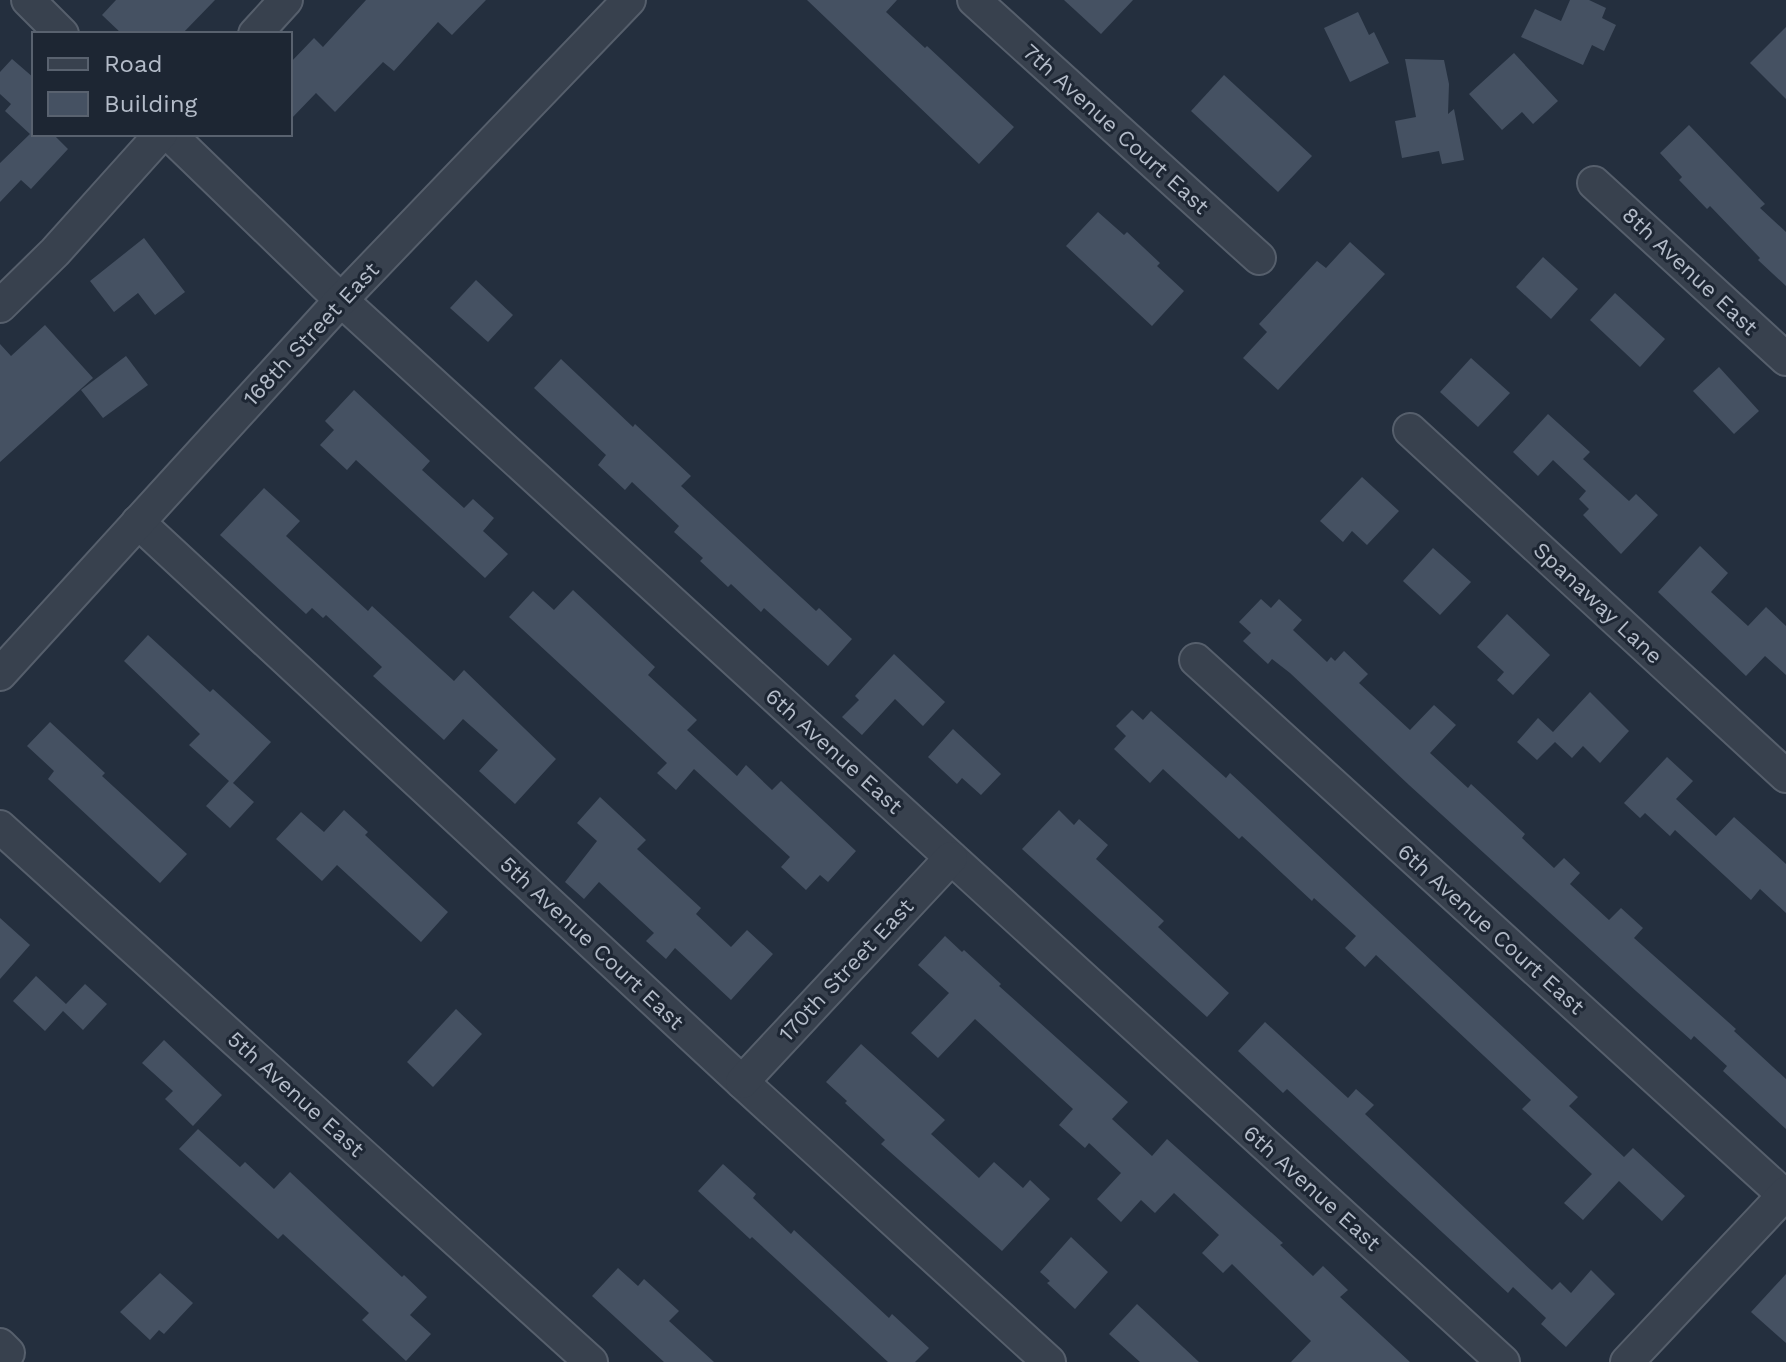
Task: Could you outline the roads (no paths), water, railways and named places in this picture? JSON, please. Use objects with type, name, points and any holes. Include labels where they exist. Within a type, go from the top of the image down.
[{"type":"street","points":[[28,0],[60,32]]},
{"type":"street","points":[[257,32],[286,0]]},
{"type":"street","name":"168th Street East","points":[[0,674],[341,300],[629,0]]},
{"type":"street","name":"7th Avenue Court East","points":[[974,0],[1259,258]]},
{"type":"street","points":[[0,306],[55,252],[159,136]]},
{"type":"street","name":"6th Avenue East","points":[[171,136],[341,300],[1503,1362]]},
{"type":"street","name":"8th Avenue East","points":[[1594,183],[1786,359]]},
{"type":"street","name":"Spanaway Lane","points":[[1410,430],[1786,776]]},
{"type":"street","name":"5th Avenue Court East","points":[[138,522],[1049,1362]]},
{"type":"street","name":"6th Avenue Court East","points":[[1196,660],[1785,1195]]},
{"type":"street","name":"5th Avenue East","points":[[0,827],[591,1362]]},
{"type":"street","name":"170th Street East","points":[[742,1082],[951,858]]},
{"type":"street","points":[[1627,1362],[1785,1195]]}]
